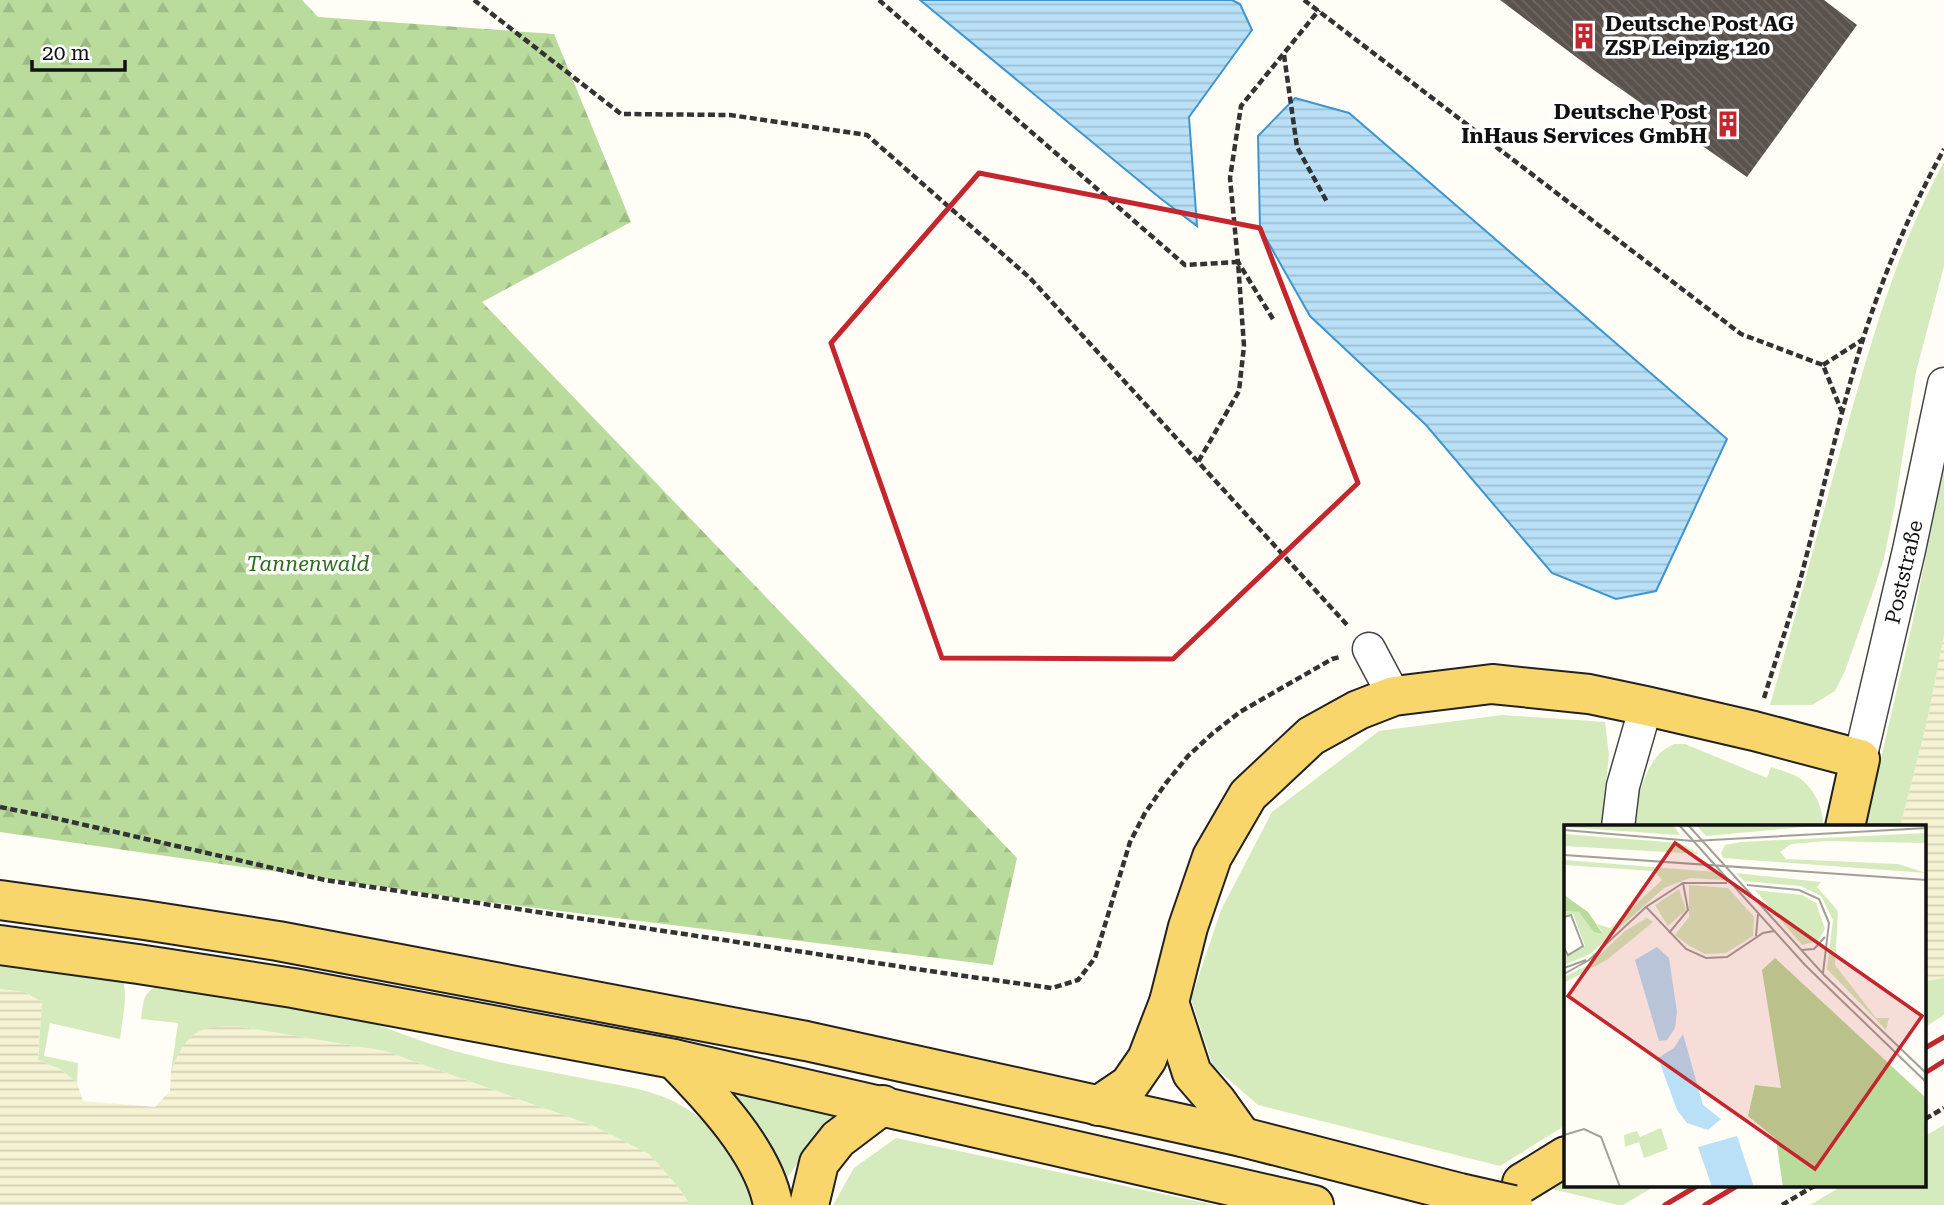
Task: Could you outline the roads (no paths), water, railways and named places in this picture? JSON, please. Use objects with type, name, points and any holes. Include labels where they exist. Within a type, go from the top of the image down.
[{"type":"main road","points":[[1098,1106],[1129,1085],[1147,1059],[1169,1002],[1188,928],[1212,858],[1248,795],[1311,736],[1358,710],[1394,696],[1492,684],[1589,695],[1755,731],[1860,759],[1845,825]]},
{"type":"main road","points":[[0,900],[278,941],[806,1041],[1242,1137],[1420,1183],[1518,1194],[1564,1158]]},
{"type":"main road","points":[[0,945],[293,988],[674,1059],[1314,1205]]},
{"type":"main road","points":[[1169,1002],[1192,1073],[1242,1137]]},
{"type":"main road","points":[[674,1059],[701,1086],[730,1122],[760,1166],[773,1205]]},
{"type":"main road","points":[[809,1205],[819,1163],[838,1139],[883,1105]]},
{"type":"street","name":"Poststraße","points":[[1860,759],[1909,550],[1944,384]]},
{"type":"street","points":[[1369,649],[1394,696]]},
{"type":"street","points":[[1618,825],[1622,786],[1646,706]]},
{"type":"water","points":[[920,0],[1232,0],[1240,4],[1252,30],[1189,117],[1197,226],[1160,198]]},
{"type":"water","points":[[1295,98],[1349,113],[1727,439],[1656,591],[1616,599],[1552,573],[1426,425],[1310,316],[1260,228],[1258,136]]},
{"type":"railway","points":[[1926,1047],[1944,1037]]},
{"type":"railway","points":[[1926,1072],[1944,1061]]},
{"type":"railway","points":[[1665,1205],[1694,1188]]},
{"type":"railway","points":[[1705,1205],[1734,1188]]},
{"type":"place","name":"Deutsche Post AG ZSP Leipzig 120","points":[[1584,36]]},
{"type":"place","name":"Deutsche Post InHaus Services GmbH","points":[[1728,124]]},
{"type":"park label","name":"Tannenwald","points":[[308,564]]}]
